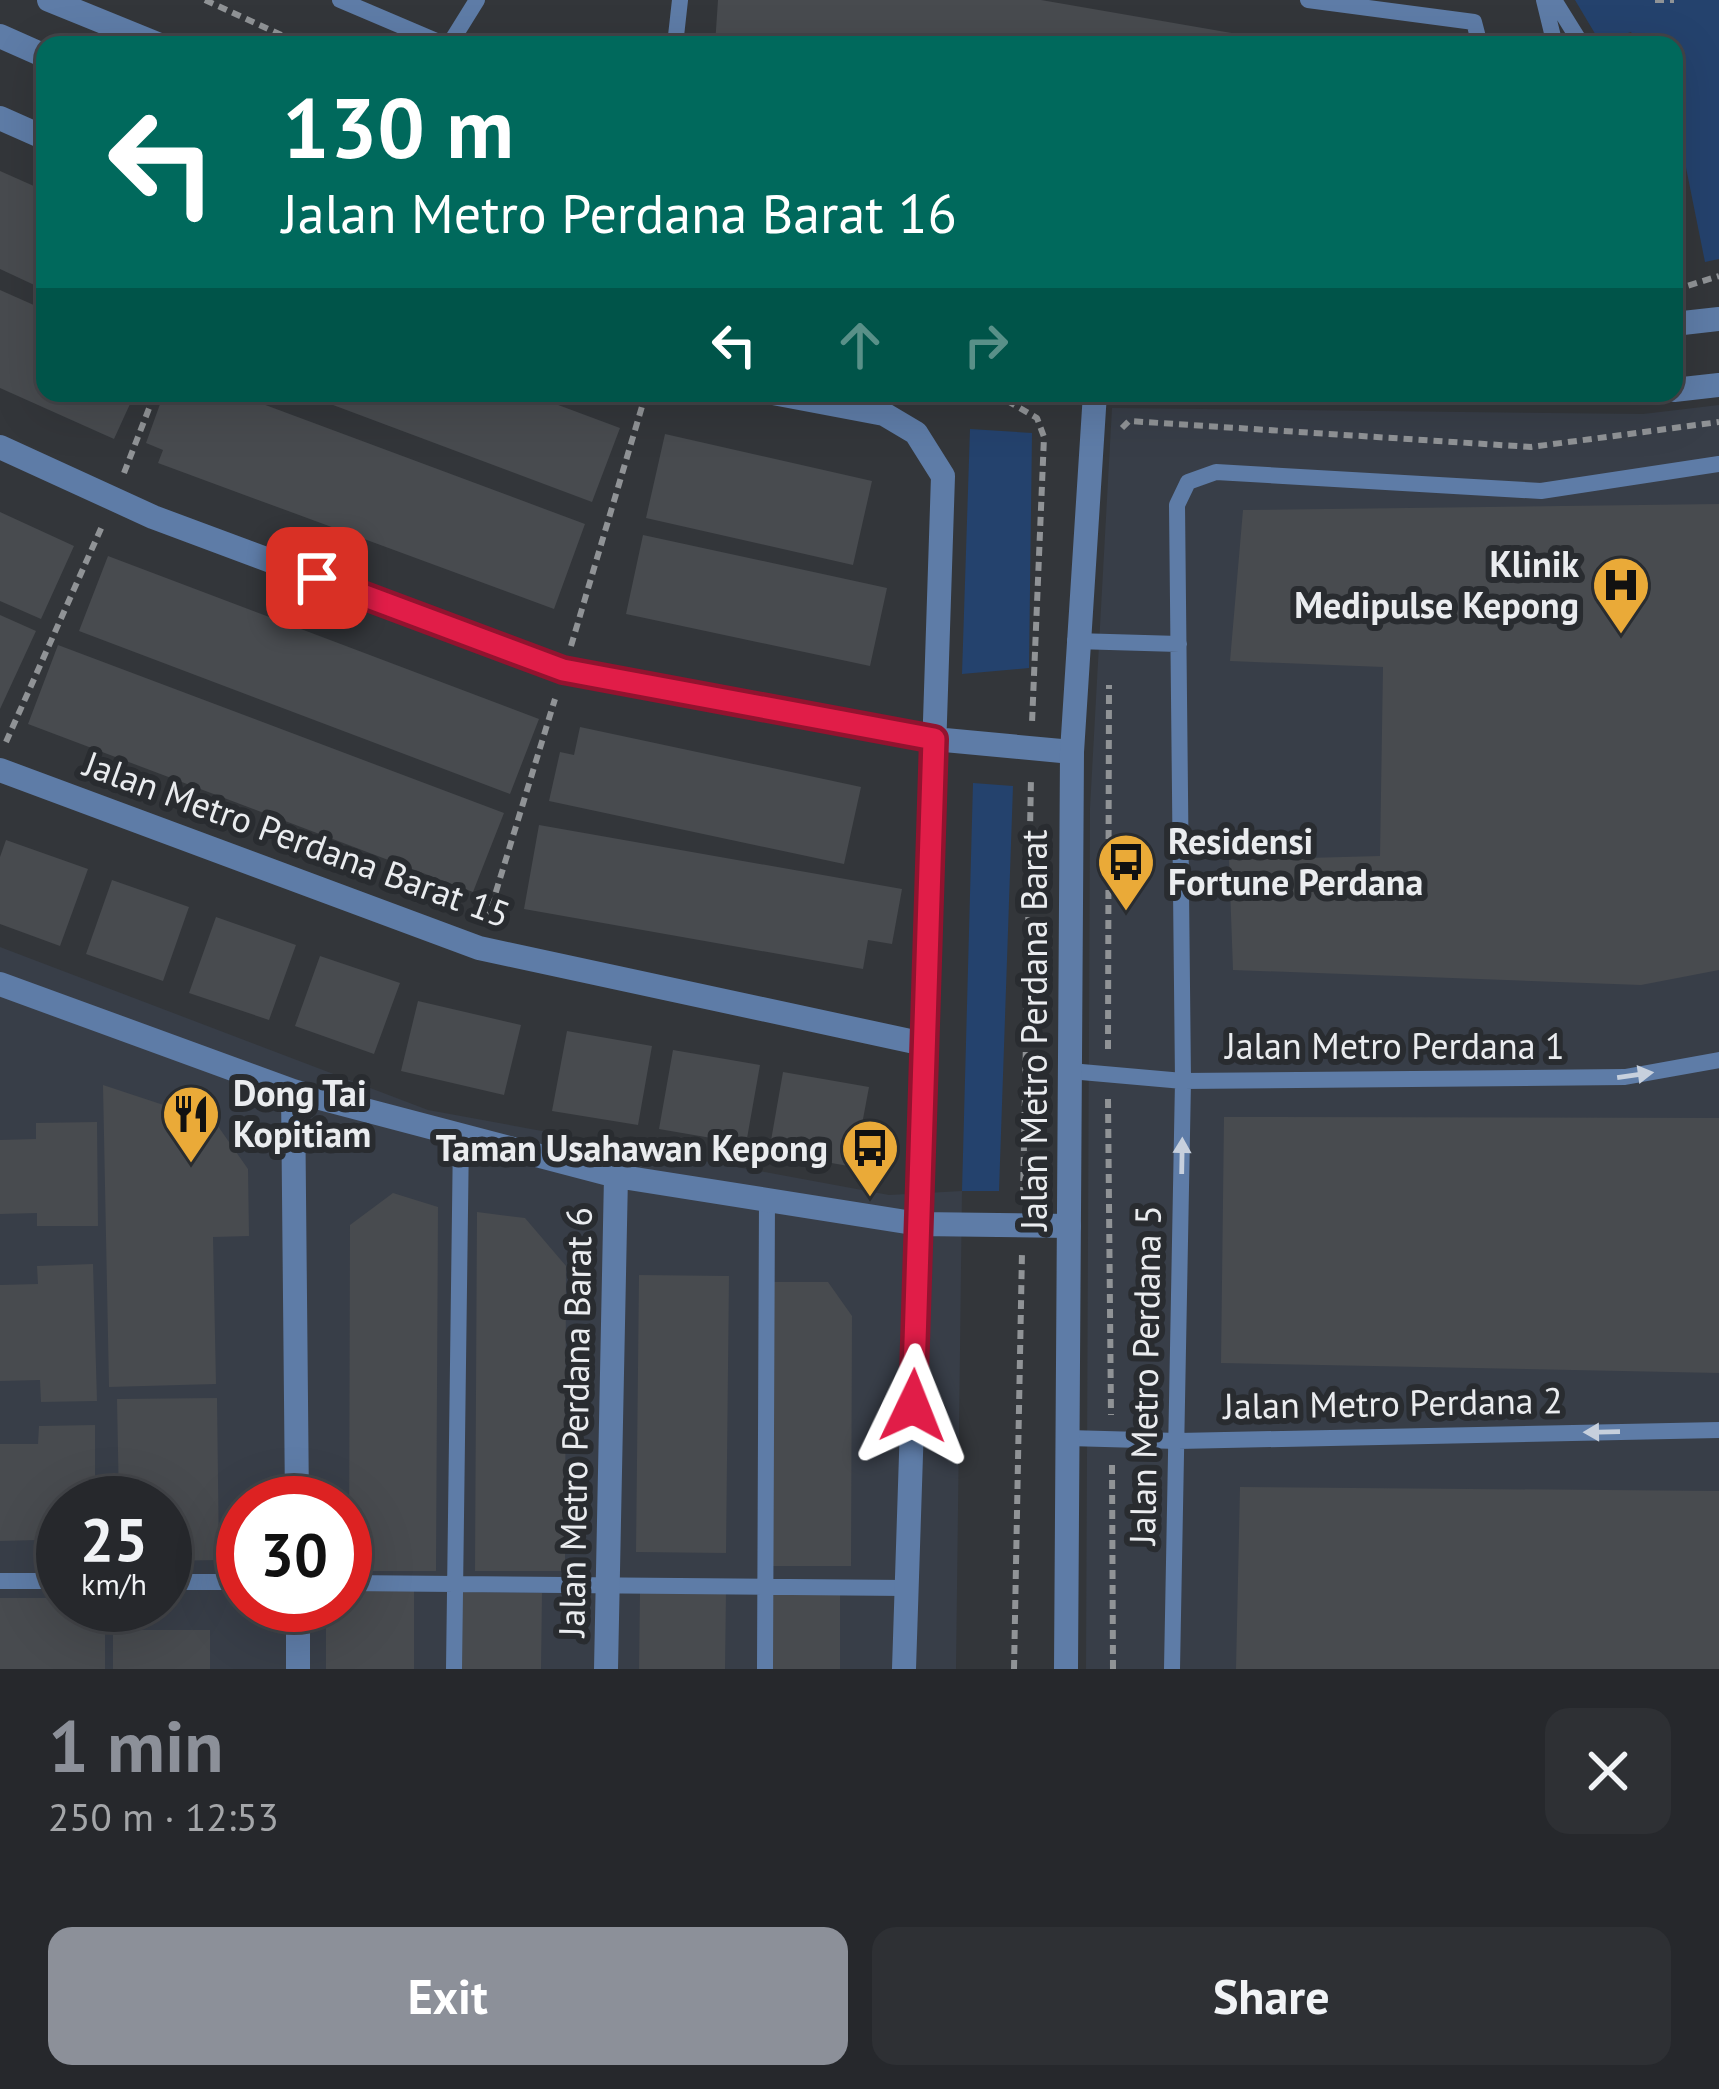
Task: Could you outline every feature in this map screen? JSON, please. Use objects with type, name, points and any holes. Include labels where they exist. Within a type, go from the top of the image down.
[{"type":"street","points":[[49,0],[138,36]]},
{"type":"street","points":[[0,36],[36,52]]},
{"type":"street","points":[[0,118],[36,134]]},
{"type":"street","points":[[1683,323],[1719,319]]},
{"type":"street","points":[[1683,389],[1719,385]]},
{"type":"street","points":[[823,402],[884,413],[916,433],[943,476],[904,1669]]},
{"type":"street","name":"Jalan Metro Perdana Barat","points":[[1066,1669],[1072,752],[1075,641],[1093,402]]},
{"type":"street","points":[[0,447],[114,499],[563,670],[934,739],[1072,752]]},
{"type":"street","name":"Jalan Metro Perdana Barat 15","points":[[0,770],[479,948],[924,1044]]},
{"type":"street","points":[[0,984],[293,1091],[616,1176],[919,1224],[1069,1226]]},
{"type":"street","points":[[293,1091],[297,1476]]},
{"type":"street","name":"Jalan Metro Perdana Barat 6","points":[[606,1669],[616,1176]]},
{"type":"street","points":[[298,1632],[298,1669]]},
{"type":"lane","points":[[340,0],[426,36]]},
{"type":"lane","points":[[453,36],[477,0]]},
{"type":"lane","points":[[676,36],[680,0]]},
{"type":"lane","points":[[1308,0],[1474,22],[1478,36]]},
{"type":"lane","points":[[1544,0],[1553,36]]},
{"type":"lane","points":[[1554,0],[1576,36]]},
{"type":"lane","name":"Jalan Metro Perdana 5","points":[[1172,1669],[1183,1081],[1178,505],[1188,482],[1216,472],[1541,491],[1719,464]]},
{"type":"lane","points":[[1075,641],[1179,644]]},
{"type":"lane","name":"Jalan Metro Perdana 1","points":[[1070,1072],[1183,1081],[1624,1077],[1719,1060]]},
{"type":"lane","points":[[454,1669],[461,1135]]},
{"type":"lane","points":[[765,1669],[767,1199]]},
{"type":"lane","name":"Jalan Metro Perdana 2","points":[[1067,1438],[1178,1441],[1719,1430]]},
{"type":"lane","points":[[0,1581],[36,1581]]},
{"type":"lane","points":[[372,1583],[906,1588]]},
{"type":"path","points":[[205,0],[283,36]]},
{"type":"path","points":[[1655,0],[1674,0]]},
{"type":"path","points":[[1683,287],[1719,276]]},
{"type":"path","points":[[0,756],[114,499],[152,402]]},
{"type":"path","points":[[1009,402],[1037,418],[1044,437],[1034,676]]},
{"type":"path","points":[[1116,435],[1129,421],[1531,447],[1719,422]]},
{"type":"path","points":[[1109,642],[1113,1669]]},
{"type":"shaded area","points":[[1575,0],[1719,0],[1719,259],[1705,262],[1683,153],[1683,36],[1633,36],[1631,32],[1596,36]]},
{"type":"shaded area","points":[[1719,405],[1719,1669],[1086,1669],[1090,808],[1112,408],[1643,414]]},
{"type":"shaded area","points":[[970,429],[1032,433],[1029,668],[962,674]]},
{"type":"shaded area","points":[[973,783],[1013,786],[999,1191],[962,1191]]},
{"type":"shaded area","points":[[0,947],[428,1110],[889,1195],[962,1191],[956,1669],[0,1669]]},
{"type":"building","points":[[718,0],[1041,0],[1249,36],[716,36]]},
{"type":"building","points":[[0,171],[36,187],[36,286],[0,269]]},
{"type":"building","points":[[0,290],[36,306],[36,402],[131,402],[114,439],[0,388]]},
{"type":"building","points":[[161,402],[257,402],[585,524],[554,609],[158,463],[163,450],[146,443]]},
{"type":"building","points":[[325,402],[550,402],[620,428],[592,502]]},
{"type":"building","points":[[665,434],[872,481],[853,565],[646,518]]},
{"type":"building","points":[[1719,504],[1719,970],[1641,985],[1233,970],[1229,860],[1380,856],[1383,667],[1230,661],[1243,510]]},
{"type":"building","points":[[0,512],[74,546],[41,619],[0,601]]},
{"type":"building","points":[[643,535],[887,588],[870,666],[626,614]]},
{"type":"building","points":[[108,556],[539,719],[510,794],[79,631]]},
{"type":"building","points":[[0,615],[36,631],[0,709]]},
{"type":"building","points":[[58,645],[504,813],[473,892],[28,724]]},
{"type":"building","points":[[580,727],[861,787],[844,864],[549,801],[560,752],[574,755]]},
{"type":"building","points":[[539,825],[902,889],[892,944],[868,940],[863,969],[524,909]]},
{"type":"building","points":[[6,840],[88,869],[60,946],[0,924],[0,857]]},
{"type":"building","points":[[112,880],[189,907],[163,981],[86,954]]},
{"type":"building","points":[[216,917],[296,945],[269,1020],[189,993]]},
{"type":"building","points":[[320,956],[400,983],[374,1054],[295,1026]]},
{"type":"building","points":[[418,1001],[521,1025],[504,1095],[401,1071]]},
{"type":"building","points":[[567,1031],[652,1046],[638,1125],[552,1111]]},
{"type":"building","points":[[673,1050],[760,1065],[746,1144],[659,1129]]},
{"type":"building","points":[[783,1072],[869,1087],[854,1167],[769,1152]]},
{"type":"building","points":[[103,1085],[215,1122],[248,1169],[249,1236],[213,1237],[216,1384],[109,1387]]},
{"type":"building","points":[[1224,1117],[1719,1118],[1719,1373],[1221,1363]]},
{"type":"building","points":[[97,1122],[98,1226],[37,1226],[37,1213],[0,1214],[0,1140],[36,1139],[36,1123]]},
{"type":"building","points":[[393,1193],[438,1207],[436,1571],[372,1571],[372,1476],[349,1476],[350,1225]]},
{"type":"building","points":[[477,1212],[525,1218],[566,1266],[565,1571],[475,1571]]},
{"type":"building","points":[[93,1264],[97,1401],[41,1402],[40,1380],[0,1381],[0,1285],[38,1284],[37,1266]]},
{"type":"building","points":[[639,1275],[729,1276],[726,1553],[636,1552]]},
{"type":"building","points":[[770,1282],[828,1282],[852,1316],[851,1566],[768,1566]]},
{"type":"building","points":[[217,1398],[216,1560],[192,1560],[192,1476],[118,1476],[117,1399]]},
{"type":"building","points":[[95,1425],[95,1476],[36,1476],[36,1540],[0,1541],[0,1444],[38,1444],[39,1426]]},
{"type":"building","points":[[1240,1487],[1719,1491],[1719,1669],[1236,1669]]},
{"type":"building","points":[[372,1591],[414,1591],[414,1669],[326,1669],[326,1632],[372,1632]]},
{"type":"building","points":[[458,1592],[542,1593],[541,1669],[457,1669]]},
{"type":"building","points":[[640,1593],[726,1593],[725,1669],[639,1669]]},
{"type":"building","points":[[769,1593],[840,1593],[840,1669],[770,1669]]},
{"type":"building","points":[[0,1598],[36,1598],[36,1632],[105,1632],[105,1669],[0,1669]]},
{"type":"building","points":[[210,1630],[210,1669],[113,1669],[113,1632]]},
{"type":"place","name":"Klinik Medipulse Kepong","points":[[1621,636]]},
{"type":"place","name":"Residensi Fortune Perdana","points":[[1126,913]]},
{"type":"place","name":"Dong Tai Kopitiam","points":[[191,1165]]},
{"type":"place","name":"Taman Usahawan Kepong","points":[[870,1199]]},
{"type":"route","points":[[317,578],[563,670],[934,739],[913,1406]]}]
